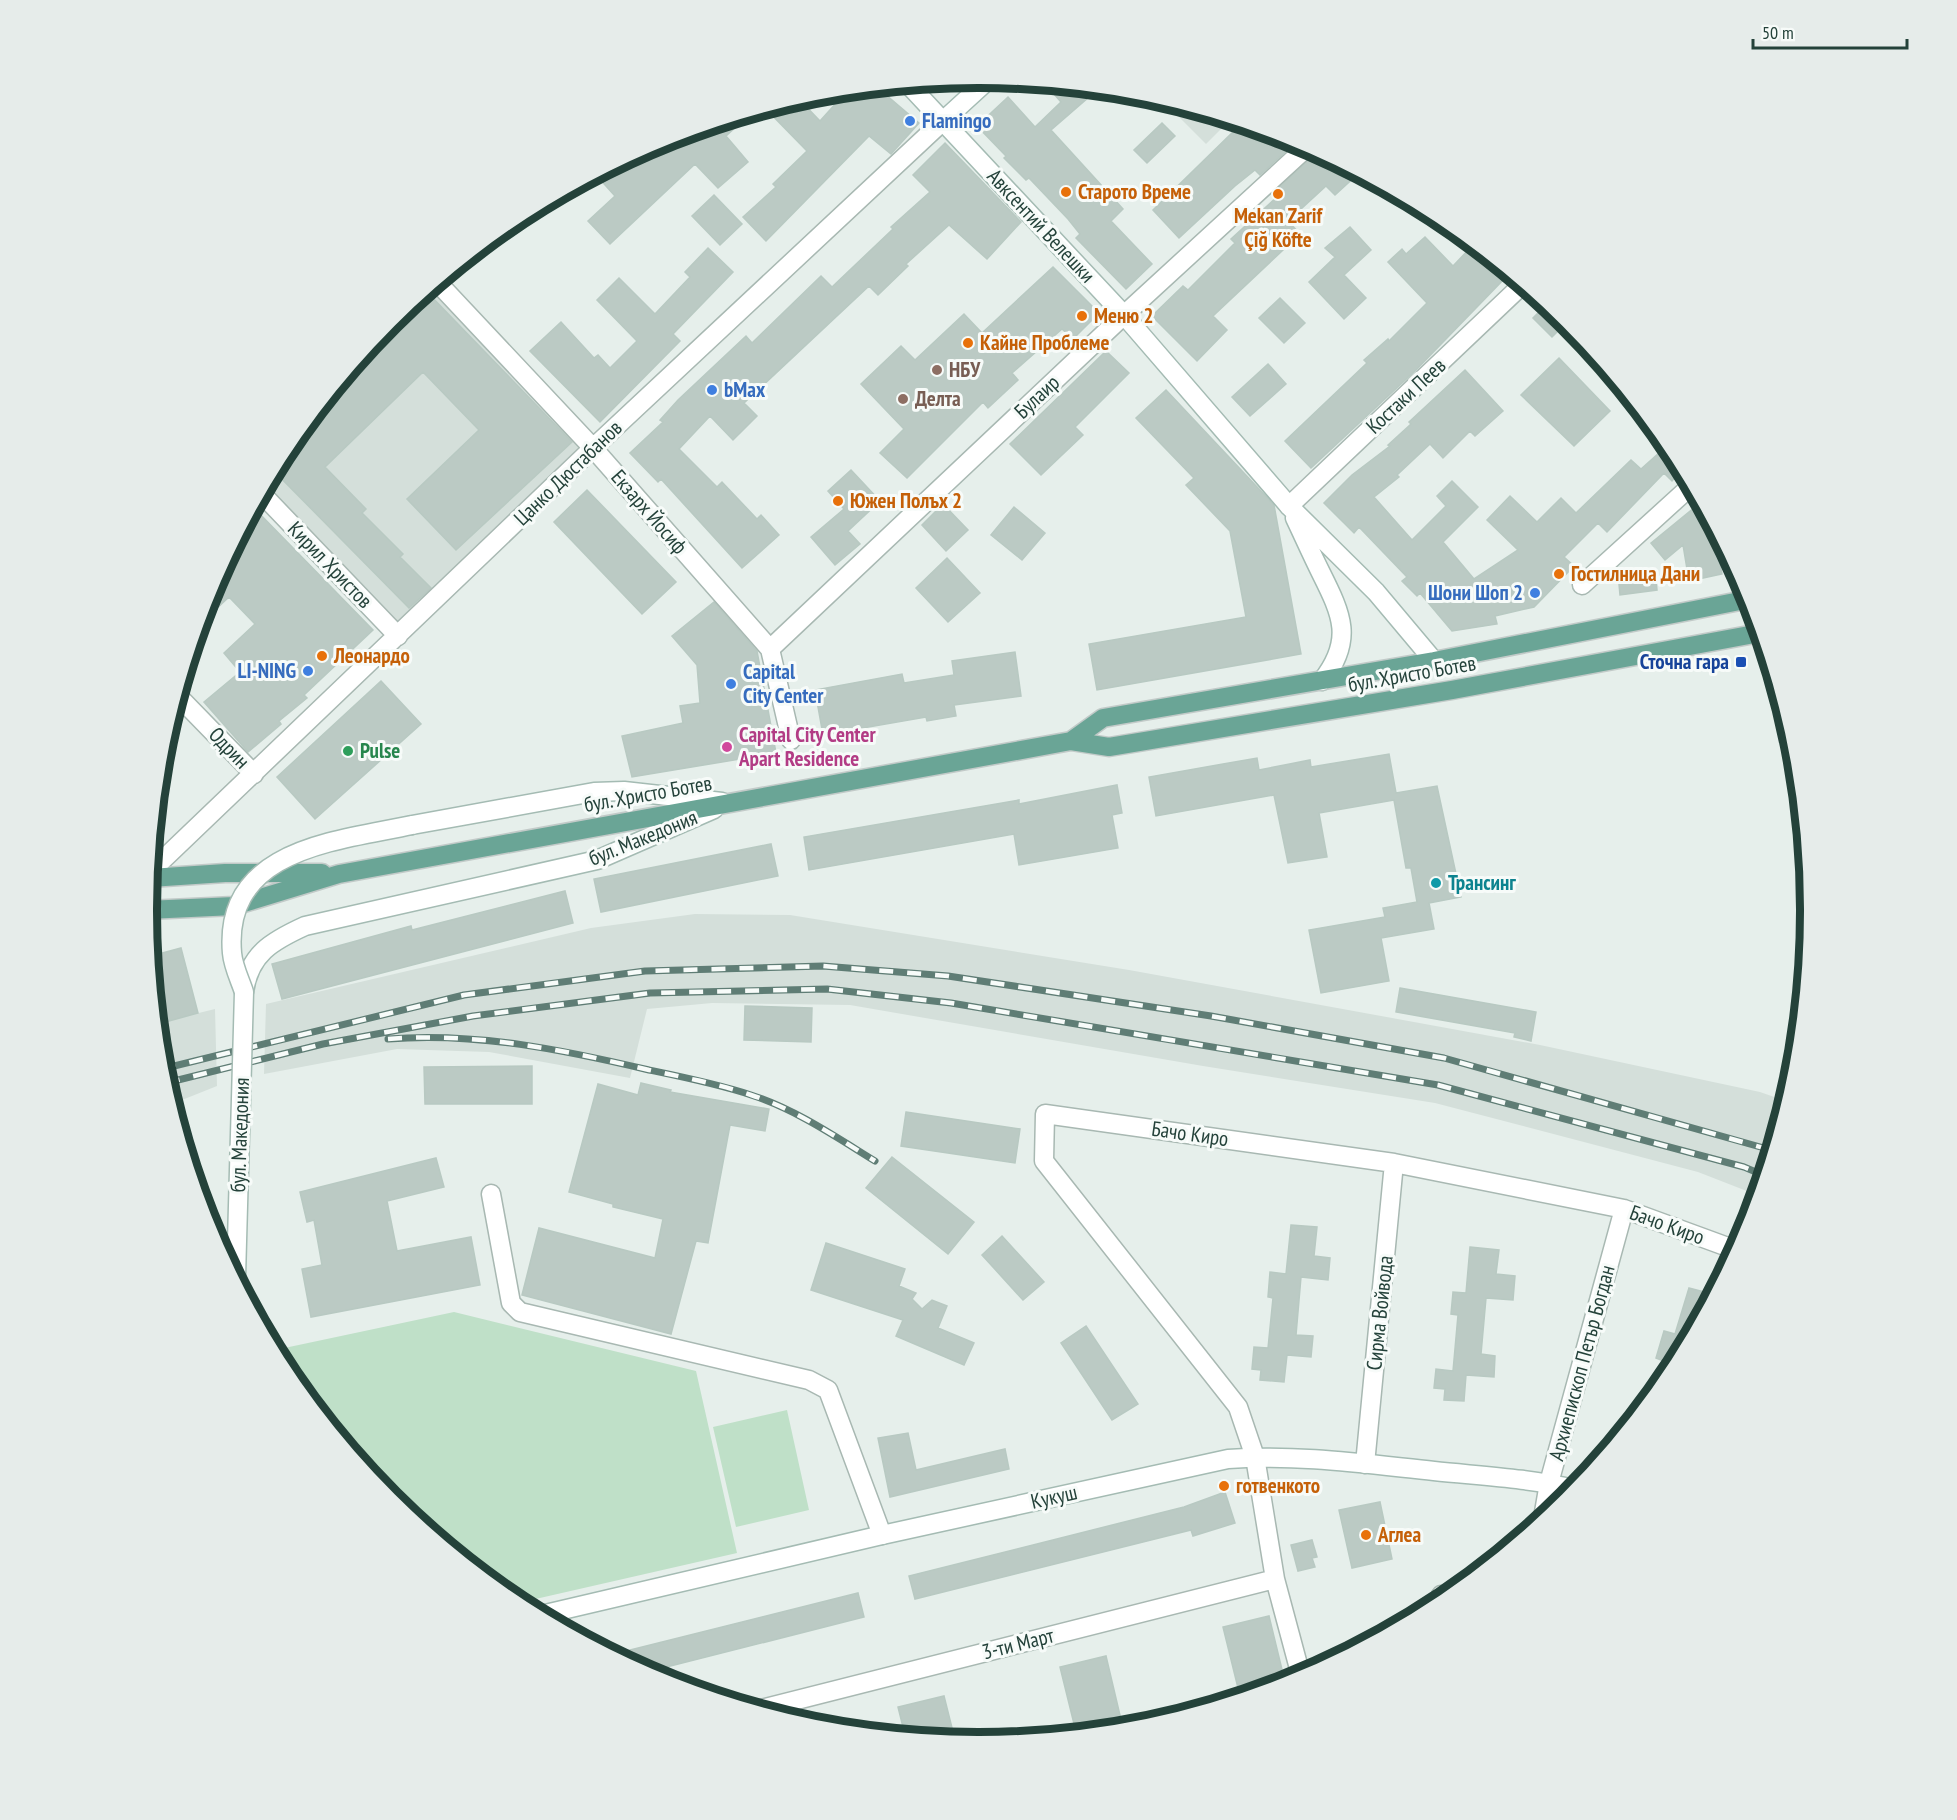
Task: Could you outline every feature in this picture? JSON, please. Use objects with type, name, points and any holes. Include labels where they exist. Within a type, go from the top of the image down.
[{"type":"main road","name":"бул. Христо Ботев","points":[[1071,741],[1102,717],[1434,661],[1739,601]]},
{"type":"main road","name":"бул. Христо Ботев","points":[[157,910],[234,906],[339,874],[1071,741],[1109,747],[1452,690],[1752,635]]},
{"type":"main road","points":[[1434,661],[1452,690]]},
{"type":"main road","name":"бул. Христо Ботев","points":[[158,877],[225,873],[339,874]]},
{"type":"street","name":"Цанко Дюстабанов","points":[[159,864],[593,448],[979,88]]},
{"type":"street","name":"Авксентий Велешки","points":[[915,91],[1124,315],[1289,506],[1376,592],[1434,661]]},
{"type":"street","name":"Булаир","points":[[770,649],[1124,315],[1299,154]]},
{"type":"street","name":"Екзарх Йосиф","points":[[442,288],[593,448],[770,649],[791,740]]},
{"type":"street","name":"Костаки Пеев","points":[[1289,506],[1517,290]]},
{"type":"street","points":[[1582,585],[1685,491]]},
{"type":"street","name":"Кирил Христов","points":[[267,499],[398,636]]},
{"type":"street","name":"Авксентий Велешки","points":[[1289,506],[1339,608],[1343,631],[1341,646],[1334,665],[1322,681]]},
{"type":"street","name":"Одрин","points":[[184,702],[254,774]]},
{"type":"street","name":"бул. Македония","points":[[244,992],[232,955],[231,932],[235,916],[244,896],[267,869],[298,850],[412,825],[594,792],[624,791],[727,803]]},
{"type":"street","name":"бул. Македония","points":[[236,1261],[244,992],[247,972],[269,945],[305,926],[597,860],[727,803]]},
{"type":"street","name":"Бачо Киро","points":[[1255,1457],[1238,1407],[1044,1161],[1046,1114],[1394,1163],[1624,1209],[1727,1247]]},
{"type":"street","name":"Сирма Войвода","points":[[1365,1464],[1394,1163]]},
{"type":"street","points":[[491,1194],[511,1303],[520,1312],[808,1380],[828,1390],[882,1535]]},
{"type":"street","name":"Архиепископ Петър Богдан","points":[[1545,1505],[1624,1209]]},
{"type":"street","points":[[1255,1457],[1275,1579],[1298,1667]]},
{"type":"street","name":"Кукуш","points":[[553,1612],[882,1535],[1228,1459],[1255,1457],[1365,1464],[1549,1483],[1563,1486]]},
{"type":"street","name":"3-ти Март","points":[[773,1706],[1275,1579]]},
{"type":"shaded area","points":[[1174,112],[1224,126],[1206,144]]},
{"type":"shaded area","points":[[442,288],[593,448],[398,636],[267,499],[295,454],[361,368]]},
{"type":"shaded area","points":[[695,914],[790,915],[1129,970],[1540,1045],[1760,1092],[1778,1098],[1772,1123],[1749,1192],[1698,1172],[1435,1103],[1203,1066],[850,1005],[712,1003],[647,1009],[630,1078],[489,1052],[397,1049],[264,1074],[266,1004],[591,928]]},
{"type":"shaded area","points":[[215,1009],[217,1086],[180,1101],[165,1021]]},
{"type":"green space","points":[[454,1312],[696,1371],[737,1553],[533,1600],[478,1562],[398,1491],[361,1452],[327,1410],[284,1348]]},
{"type":"green space","points":[[787,1410],[809,1510],[736,1527],[713,1427]]},
{"type":"building","points":[[1052,92],[1089,97],[1051,130],[1123,209],[1111,221],[1152,264],[1126,289],[1076,238],[1080,234],[1068,219],[1029,178],[1026,180],[1004,158],[1006,156],[977,126],[1008,97],[1035,127],[1061,102]]},
{"type":"building","points":[[885,94],[919,123],[891,154],[869,136],[766,241],[743,217],[776,187],[773,184],[807,151],[772,115],[806,107],[820,121],[838,101]]},
{"type":"building","points":[[1162,123],[1175,136],[1147,163],[1134,150]]},
{"type":"building","points":[[739,124],[726,136],[748,162],[718,188],[695,164],[610,244],[588,221],[615,196],[601,181],[664,151]]},
{"type":"building","points":[[1235,130],[1288,149],[1260,175],[1255,170],[1235,186],[1179,238],[1153,210]]},
{"type":"building","points":[[945,143],[1021,222],[987,259],[949,225],[906,264],[908,266],[878,295],[869,286],[744,403],[757,416],[733,440],[710,416],[679,449],[717,487],[722,482],[757,519],[761,515],[779,535],[742,568],[661,479],[658,482],[630,453],[663,422],[660,420],[678,400],[746,336],[752,343],[821,276],[832,287],[893,229],[891,227],[930,192],[913,175]]},
{"type":"building","points":[[1310,159],[1353,179],[1335,195],[1326,186],[1288,221],[1300,234],[1213,316],[1227,330],[1197,361],[1152,316],[1183,286],[1188,290],[1235,243],[1231,239],[1279,195],[1275,191]]},
{"type":"building","points":[[714,195],[742,224],[720,245],[692,216]]},
{"type":"building","points":[[1350,227],[1371,250],[1344,275],[1366,298],[1344,319],[1309,282],[1335,257],[1325,248]]},
{"type":"building","points":[[1425,237],[1453,266],[1468,250],[1504,279],[1416,370],[1311,468],[1285,441],[1367,363],[1364,360],[1388,339],[1389,341],[1427,303],[1388,262],[1402,249],[1406,254]]},
{"type":"building","points":[[708,248],[733,272],[673,334],[680,341],[600,422],[530,351],[561,322],[594,358],[598,355],[610,368],[637,341],[597,300],[619,278],[655,314],[690,277],[685,272]]},
{"type":"building","points":[[1053,267],[1099,313],[1073,339],[1062,329],[1012,373],[1018,380],[988,408],[983,402],[907,478],[880,453],[904,429],[861,384],[901,346],[915,360],[964,314],[982,333]]},
{"type":"building","points":[[432,297],[572,442],[456,550],[407,499],[479,430],[423,372],[325,467],[366,509],[362,513],[403,554],[400,557],[431,588],[409,608],[280,477],[327,410],[361,368]]},
{"type":"building","points":[[1280,298],[1305,323],[1284,343],[1259,318]]},
{"type":"building","points":[[1540,311],[1559,330],[1552,337],[1533,318]]},
{"type":"building","points":[[1106,351],[1129,373],[1075,427],[1083,435],[1041,475],[1010,444]]},
{"type":"building","points":[[1559,358],[1610,411],[1574,446],[1521,395]]},
{"type":"building","points":[[1268,364],[1286,384],[1250,416],[1232,397]]},
{"type":"building","points":[[1465,370],[1503,411],[1475,436],[1470,431],[1443,458],[1430,444],[1397,475],[1399,477],[1374,497],[1412,540],[1446,506],[1437,496],[1452,481],[1478,507],[1443,542],[1474,579],[1518,550],[1487,520],[1510,496],[1537,522],[1561,498],[1576,513],[1631,460],[1641,469],[1660,452],[1676,477],[1672,481],[1664,473],[1607,532],[1598,523],[1564,557],[1574,566],[1534,607],[1495,616],[1497,624],[1452,631],[1420,593],[1417,596],[1402,581],[1407,577],[1359,527],[1354,533],[1324,503],[1352,475],[1390,446],[1388,445],[1411,424],[1409,422]]},
{"type":"building","points":[[1166,390],[1274,505],[1301,654],[1097,690],[1089,644],[1246,617],[1230,531],[1186,485],[1194,478],[1136,418]]},
{"type":"building","points":[[851,470],[880,501],[848,531],[860,544],[835,565],[811,537],[844,509],[828,491]]},
{"type":"building","points":[[587,490],[676,582],[642,614],[554,522]]},
{"type":"building","points":[[943,504],[968,530],[946,551],[922,525]]},
{"type":"building","points":[[1014,507],[1045,533],[1022,560],[991,535]]},
{"type":"building","points":[[1694,508],[1722,564],[1720,564],[1722,574],[1689,581],[1683,545],[1665,560],[1651,543]]},
{"type":"building","points":[[259,514],[373,630],[304,695],[307,698],[279,721],[281,724],[248,752],[204,702],[240,672],[224,653],[255,624],[229,597],[214,611]]},
{"type":"building","points":[[947,558],[980,593],[948,622],[916,588]]},
{"type":"building","points":[[1655,569],[1657,590],[1620,595],[1618,573]]},
{"type":"building","name":"Capital City Center","points":[[714,602],[757,651],[776,753],[632,777],[622,736],[683,723],[680,706],[700,703],[697,665],[672,636]]},
{"type":"building","points":[[1015,652],[1021,696],[954,705],[956,716],[927,721],[926,717],[823,735],[815,690],[902,674],[904,683],[954,675],[952,661]]},
{"type":"building","name":"Pulse","points":[[381,681],[421,724],[315,819],[277,777]]},
{"type":"building","points":[[1389,754],[1396,793],[1437,786],[1461,897],[1429,903],[1434,929],[1381,938],[1389,981],[1321,993],[1309,930],[1385,917],[1383,908],[1417,902],[1411,868],[1406,868],[1394,800],[1319,813],[1327,857],[1288,863],[1274,795],[1156,816],[1149,777],[1257,758],[1259,770],[1310,760],[1311,767]]},
{"type":"building","points":[[1117,785],[1122,813],[1112,815],[1118,848],[1019,865],[1014,834],[809,870],[804,837],[1019,800],[1019,804]]},
{"type":"building","points":[[771,844],[778,876],[601,912],[594,879]]},
{"type":"building","points":[[565,891],[573,923],[282,999],[272,964],[411,926],[412,930]]},
{"type":"building","points":[[181,948],[198,1013],[165,1022],[159,954]]},
{"type":"building","points":[[1400,988],[1536,1012],[1531,1041],[1514,1037],[1515,1033],[1396,1012]]},
{"type":"building","points":[[745,1006],[812,1008],[811,1042],[744,1040]]},
{"type":"building","points":[[532,1066],[532,1104],[425,1104],[424,1067]]},
{"type":"building","points":[[641,1083],[671,1090],[670,1092],[769,1109],[765,1131],[730,1125],[708,1243],[696,1241],[671,1334],[522,1295],[539,1228],[655,1258],[663,1219],[613,1207],[613,1204],[569,1192],[598,1084],[638,1095]]},
{"type":"building","points":[[906,1112],[1020,1129],[1015,1163],[901,1146]]},
{"type":"building","points":[[892,1157],[974,1222],[948,1254],[866,1188]]},
{"type":"building","points":[[436,1158],[444,1187],[387,1201],[397,1251],[471,1237],[480,1285],[311,1317],[302,1269],[322,1265],[314,1220],[307,1222],[300,1192]]},
{"type":"building","points":[[1291,1225],[1317,1227],[1314,1256],[1330,1258],[1328,1280],[1301,1277],[1296,1335],[1313,1336],[1311,1357],[1287,1355],[1284,1382],[1260,1380],[1261,1370],[1252,1369],[1254,1347],[1268,1348],[1273,1298],[1268,1297],[1270,1272],[1286,1274]]},
{"type":"building","points":[[1002,1236],[1044,1282],[1023,1300],[982,1255]]},
{"type":"building","points":[[826,1243],[905,1269],[899,1286],[916,1293],[912,1299],[922,1309],[932,1300],[947,1306],[938,1328],[974,1343],[964,1365],[896,1336],[903,1320],[811,1290]]},
{"type":"building","points":[[1470,1247],[1499,1250],[1496,1274],[1515,1276],[1513,1300],[1486,1298],[1481,1354],[1495,1356],[1494,1377],[1466,1375],[1464,1401],[1444,1400],[1445,1389],[1434,1388],[1436,1369],[1453,1371],[1458,1315],[1451,1314],[1453,1292],[1466,1293]]},
{"type":"building","points":[[1689,1288],[1705,1292],[1665,1361],[1656,1358],[1664,1331],[1675,1334]]},
{"type":"building","points":[[1086,1326],[1138,1404],[1112,1420],[1061,1343]]},
{"type":"building","points":[[908,1433],[916,1470],[1005,1449],[1009,1469],[890,1497],[878,1438]]},
{"type":"building","points":[[1225,1492],[1235,1523],[1193,1536],[1191,1530],[915,1599],[909,1576],[1184,1507]]},
{"type":"building","name":"Аглеа","points":[[1380,1502],[1392,1559],[1352,1568],[1339,1510]]},
{"type":"building","points":[[1312,1540],[1317,1557],[1312,1558],[1315,1567],[1298,1571],[1291,1545]]},
{"type":"building","points":[[858,1593],[864,1617],[662,1668],[625,1651]]},
{"type":"building","points":[[1269,1616],[1283,1673],[1238,1689],[1223,1627]]},
{"type":"building","points":[[1106,1656],[1121,1719],[1074,1725],[1060,1667]]},
{"type":"building","points":[[944,1696],[953,1731],[903,1728],[898,1707]]},
{"type":"railway","points":[[172,1066],[464,995],[645,971],[823,966],[948,976],[1211,1016],[1444,1058],[1764,1148]]},
{"type":"railway","points":[[175,1081],[323,1044],[473,1016],[650,993],[827,989],[951,1003],[1438,1085],[1757,1172]]},
{"type":"railway","points":[[388,1039],[454,1038],[520,1044],[713,1084],[751,1095],[783,1108],[815,1124],[875,1161]]},
{"type":"place","name":"Flamingo","points":[[910,121]]},
{"type":"place","name":"Старото Време","points":[[1066,192]]},
{"type":"place","name":"Mekan Zarif Çiğ Köfte","points":[[1278,194]]},
{"type":"place","name":"Меню 2","points":[[1082,316]]},
{"type":"place","name":"Кайне Проблеме","points":[[968,343]]},
{"type":"place","name":"НБУ","points":[[937,370]]},
{"type":"place","name":"bMax","points":[[712,390]]},
{"type":"place","name":"Делта","points":[[903,399]]},
{"type":"place","name":"Южен Полъх 2","points":[[838,501]]},
{"type":"place","name":"Гостилница Дани","points":[[1559,574]]},
{"type":"place","name":"Шони Шоп 2","points":[[1535,593]]},
{"type":"place","name":"Леонардо","points":[[322,656]]},
{"type":"place","name":"Сточна гара","points":[[1741,662]]},
{"type":"place","name":"LI-NING","points":[[308,671]]},
{"type":"place","name":"Capital City Center","points":[[731,684]]},
{"type":"place","name":"Capital City Center Apart Residence","points":[[727,747]]},
{"type":"place","name":"Pulse","points":[[348,751]]},
{"type":"place","name":"Трансинг","points":[[1436,883]]},
{"type":"place","name":"готвенкото","points":[[1224,1486]]},
{"type":"place","name":"Аглеа","points":[[1366,1535]]}]
